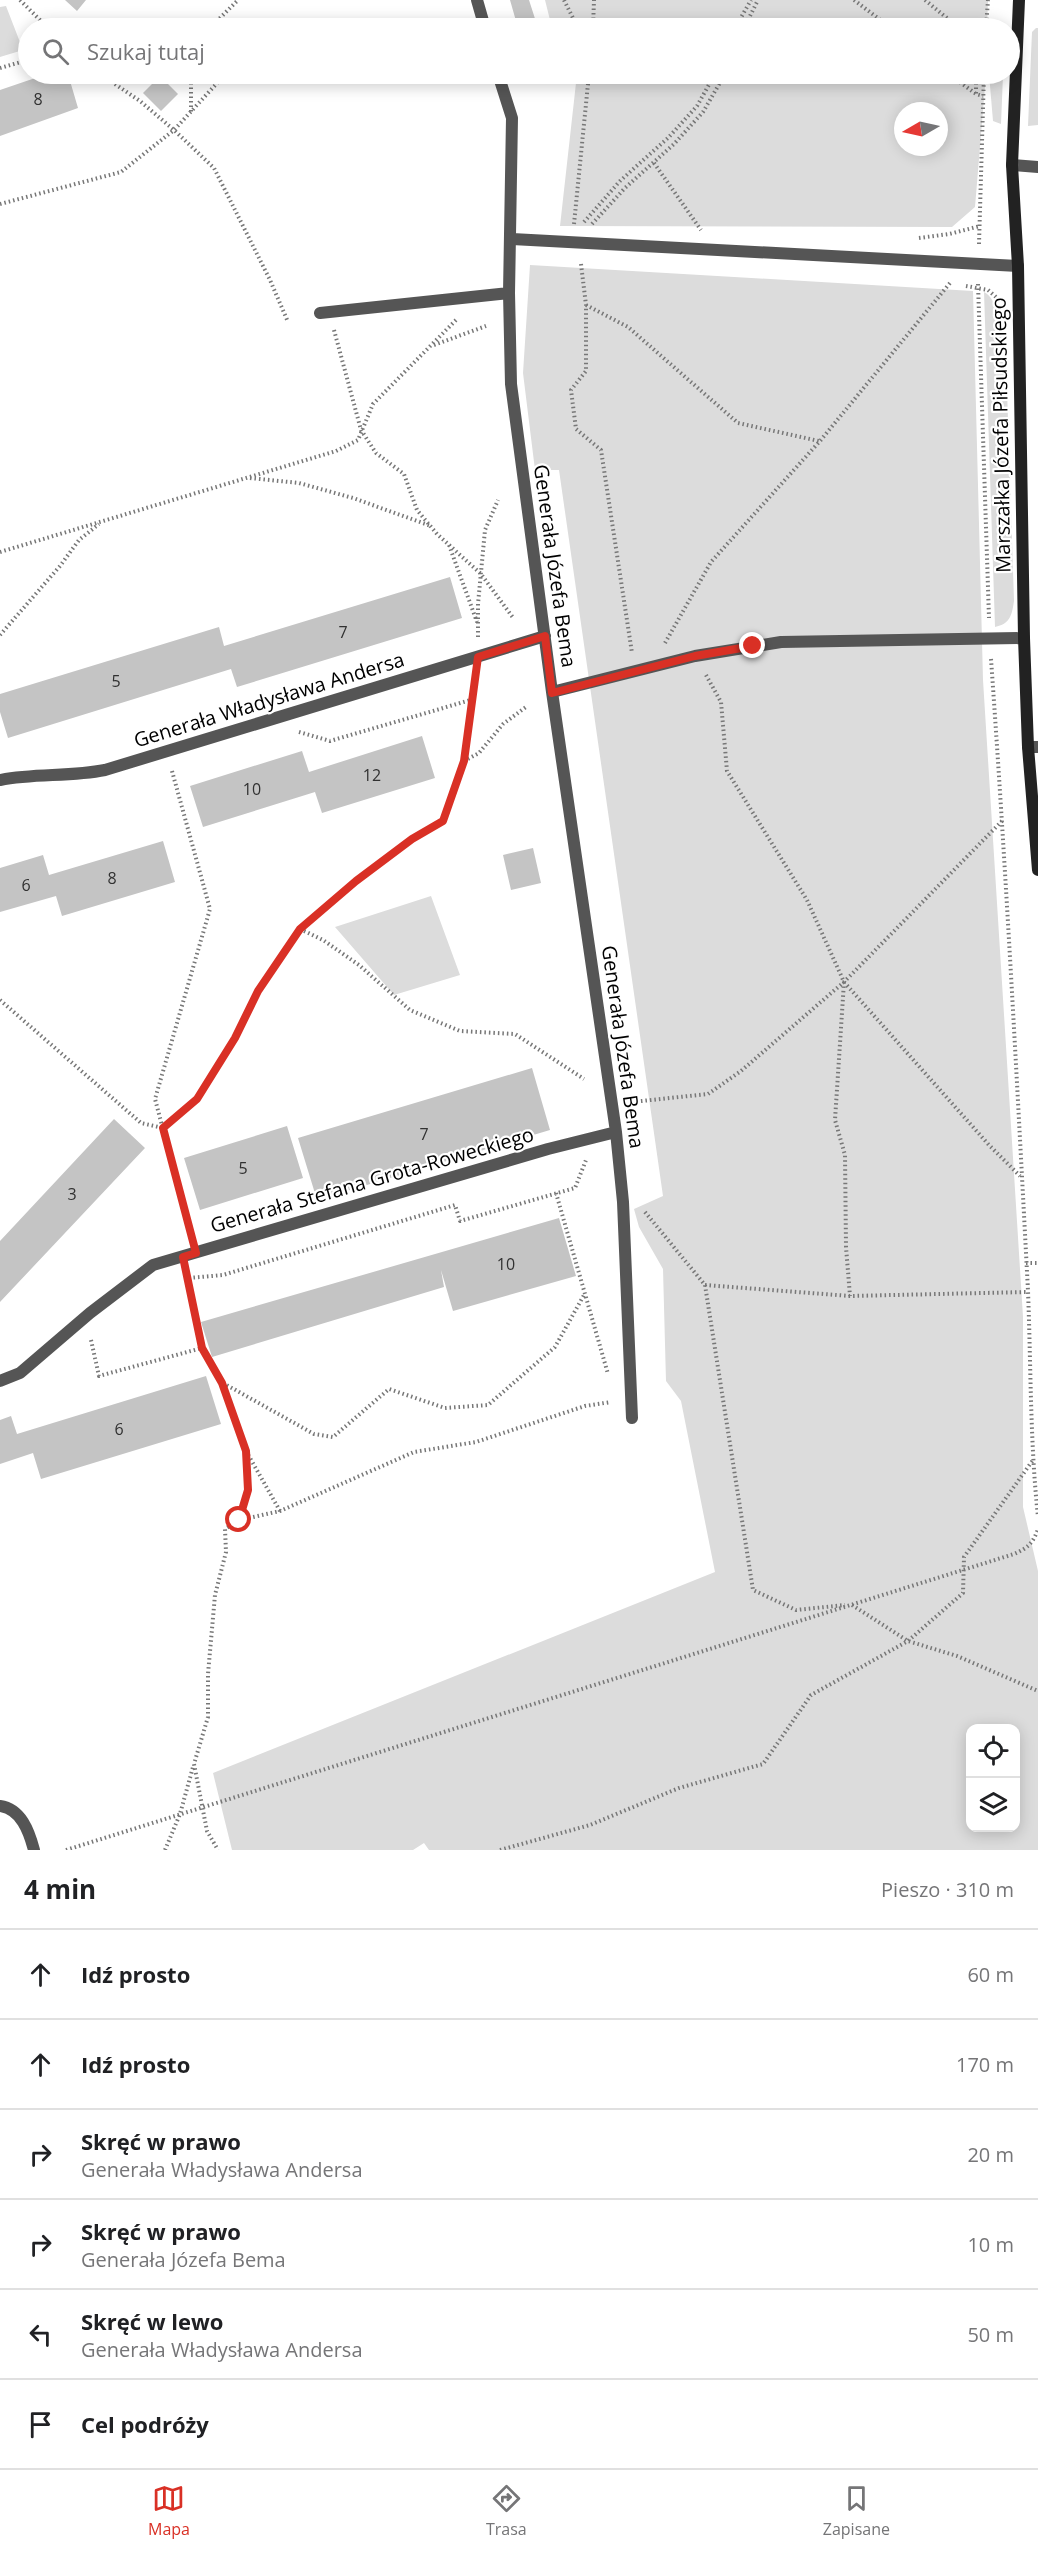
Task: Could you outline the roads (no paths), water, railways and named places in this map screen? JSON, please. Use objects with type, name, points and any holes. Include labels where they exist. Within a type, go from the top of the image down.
[{"type":"street","points":[[477,0],[482,18]]},
{"type":"street","name":"Marszałka Józefa Piłsudskiego","points":[[1018,18],[1019,0]]},
{"type":"street","name":"Generała Józefa Bema","points":[[501,84],[512,118],[511,384],[552,693],[616,1132],[623,1202],[633,1418]]},
{"type":"street","name":"Marszałka Józefa Piłsudskiego","points":[[1015,84],[1012,165],[1018,266],[1024,638],[1033,747],[1038,870]]},
{"type":"street","points":[[1012,165],[1038,167]]},
{"type":"street","points":[[512,239],[1018,266]]},
{"type":"street","points":[[321,313],[510,293]]},
{"type":"street","name":"Generała Władysława Andersa","points":[[0,780],[20,776],[79,775],[166,751],[545,636]]},
{"type":"street","points":[[552,693],[695,656],[781,642],[1024,638]]},
{"type":"street","name":"Generała Stefana Grota-Roweckiego","points":[[0,1381],[20,1373],[90,1313],[153,1265],[548,1149],[616,1132]]},
{"type":"street","points":[[0,1806],[9,1808],[18,1815],[26,1827],[34,1850]]}]
